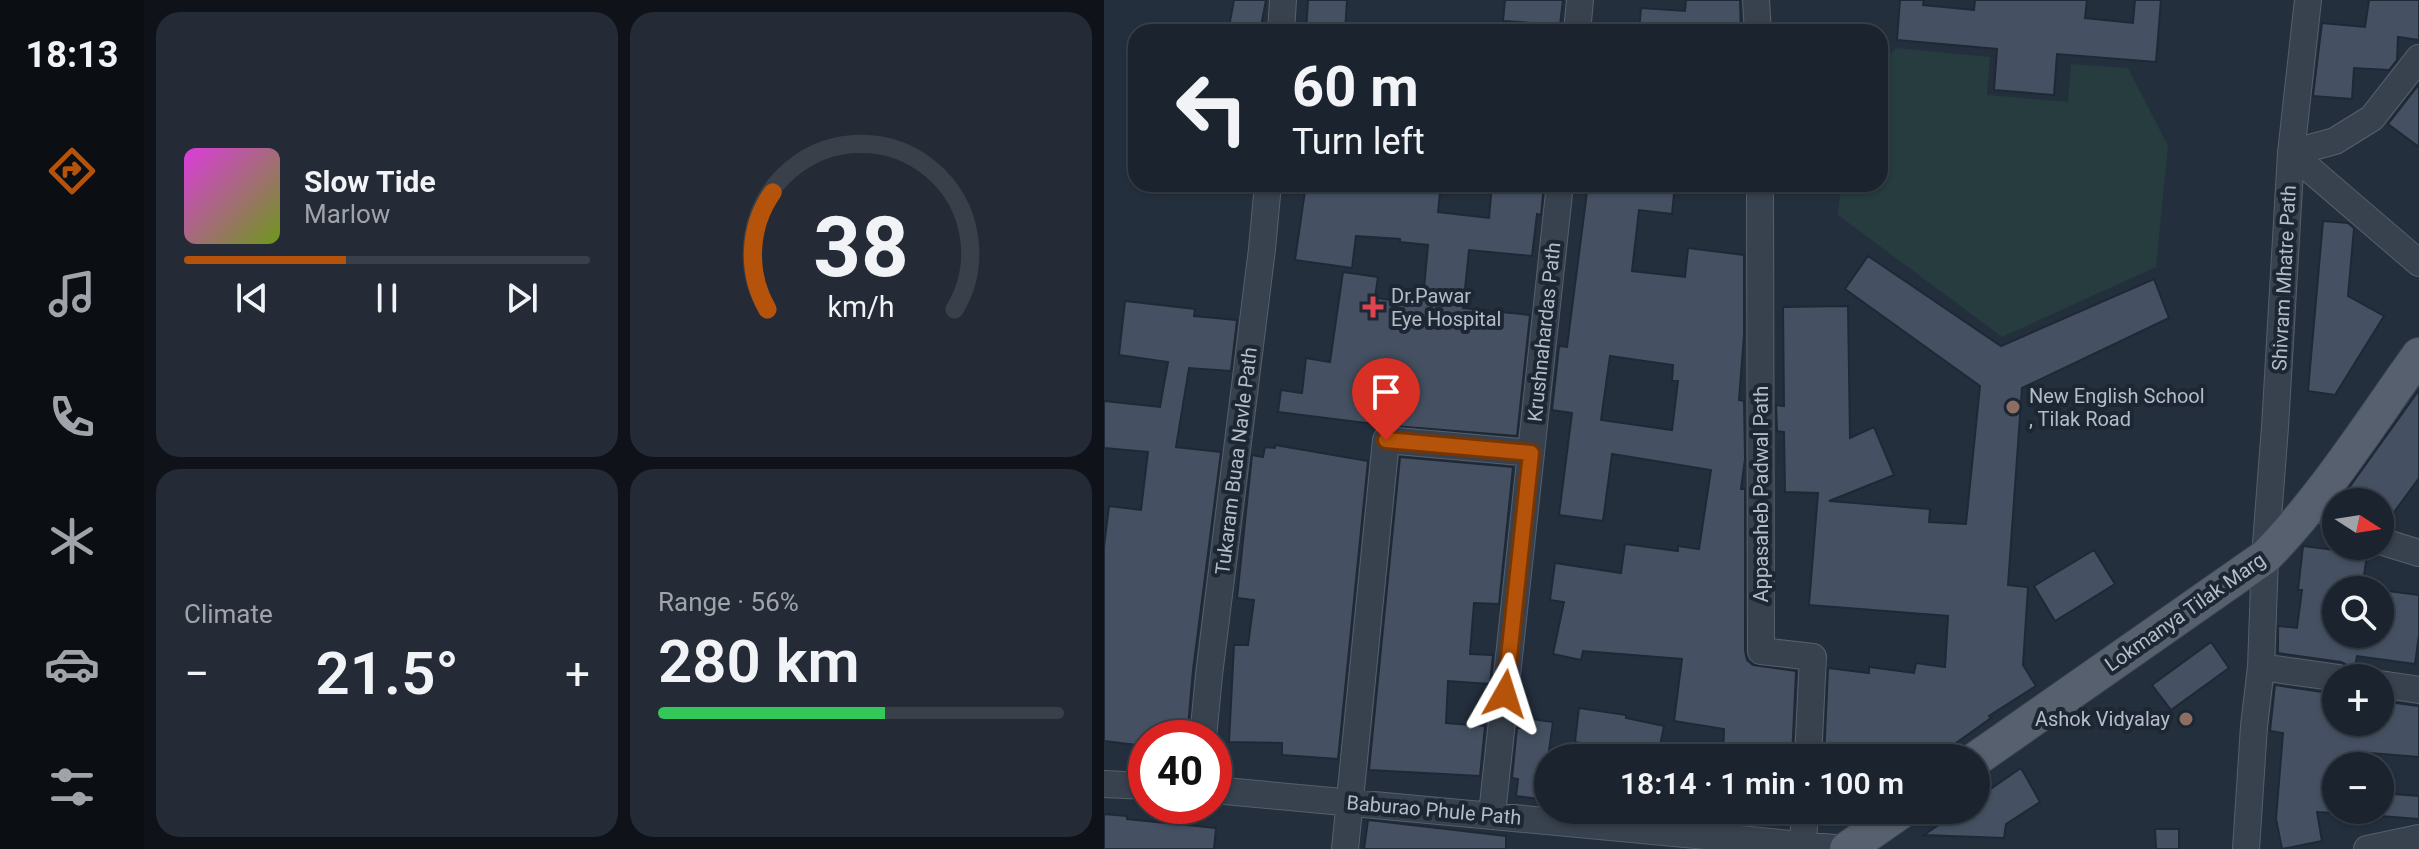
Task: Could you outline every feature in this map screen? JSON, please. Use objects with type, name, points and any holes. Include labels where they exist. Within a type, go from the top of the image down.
[{"type":"main road","name":"Lokmanya Tilak Marg","points":[[2338,488],[2419,355]]},
{"type":"main road","name":"Lokmanya Tilak Marg","points":[[1990,749],[2265,557],[2290,531],[2322,512]]},
{"type":"main road","points":[[1846,849],[1883,824]]},
{"type":"street","points":[[1282,24],[1283,0]]},
{"type":"street","points":[[1578,24],[1580,0]]},
{"type":"street","points":[[1756,0],[1758,24]]},
{"type":"street","name":"Shivram Mhatre Path","points":[[2246,849],[2261,667],[2265,557],[2291,153],[2308,0]]},
{"type":"street","points":[[2291,153],[2335,141],[2372,118],[2419,58]]},
{"type":"street","points":[[2291,153],[2419,263]]},
{"type":"street","name":"Tukaram Buaa Navle Path","points":[[1205,720],[1267,192]]},
{"type":"street","name":"Krushnahardas Path","points":[[1492,814],[1559,192]]},
{"type":"street","name":"Appasaheb Padwal Path","points":[[1760,192],[1761,651],[1813,657],[1809,744]]},
{"type":"street","points":[[1345,849],[1386,440],[1531,453]]},
{"type":"street","points":[[2394,545],[2419,553]]},
{"type":"street","points":[[2261,667],[2322,676]]},
{"type":"street","points":[[2394,686],[2419,690]]},
{"type":"street","points":[[1104,784],[1128,785]]},
{"type":"street","name":"Baburao Phule Path","points":[[1232,792],[1492,814],[1653,840],[1846,849]]},
{"type":"street","points":[[1803,845],[1804,824]]},
{"type":"street","points":[[2367,849],[2419,838]]},
{"type":"green space","points":[[1896,48],[1990,57],[1987,95],[2068,102],[2071,64],[2128,68],[2168,146],[2156,267],[2002,337],[1838,215],[1840,192],[1888,192],[1888,56]]},
{"type":"building","points":[[1234,0],[1266,0],[1262,24],[1230,24]]},
{"type":"building","points":[[1308,0],[1347,0],[1346,24],[1306,24]]},
{"type":"building","points":[[1505,0],[1563,0],[1560,24],[1503,21]]},
{"type":"building","points":[[1686,0],[1740,0],[1741,24],[1640,24],[1641,8],[1685,11]]},
{"type":"building","points":[[1900,0],[1924,0],[1923,5],[1974,10],[1975,0],[2087,0],[2085,18],[2133,23],[2135,0],[2161,0],[2156,62],[2057,54],[2054,95],[1994,90],[1997,49],[1897,40]]},
{"type":"building","points":[[2369,0],[2419,0],[2419,40],[2398,37],[2397,60],[2389,70],[2354,68],[2352,99],[2313,96],[2322,23],[2365,27]]},
{"type":"building","points":[[2419,84],[2419,147],[2388,124]]},
{"type":"building","points":[[1305,192],[1440,192],[1438,212],[1489,218],[1491,192],[1543,192],[1532,256],[1469,250],[1463,308],[1530,315],[1517,436],[1382,425],[1278,412],[1281,390],[1302,393],[1306,358],[1330,362],[1343,272],[1378,277],[1375,298],[1416,303],[1416,298],[1423,299],[1428,245],[1400,242],[1400,239],[1356,236],[1352,268],[1295,260]]},
{"type":"building","points":[[1587,192],[1674,192],[1672,214],[1639,210],[1632,271],[1685,277],[1688,248],[1744,255],[1744,335],[1739,400],[1744,401],[1745,459],[1741,489],[1745,489],[1745,651],[1747,660],[1753,665],[1796,671],[1793,744],[1723,744],[1724,729],[1674,721],[1682,659],[1583,651],[1581,660],[1553,654],[1564,602],[1550,600],[1555,563],[1621,573],[1625,544],[1678,551],[1678,546],[1699,549],[1711,470],[1612,454],[1603,521],[1559,515],[1572,413],[1552,410],[1559,346],[1567,347]],"holes":[[[1610,356],[1673,365],[1672,381],[1678,381],[1672,430],[1601,420]]]},
{"type":"building","points":[[2323,221],[2348,223],[2354,228],[2348,296],[2384,316],[2335,395],[2308,391]]},
{"type":"building","points":[[1868,256],[2001,346],[2154,279],[2169,318],[2022,388],[2008,585],[2028,587],[2023,665],[2036,686],[1989,716],[1991,718],[1955,744],[1825,744],[1828,668],[1869,673],[1869,667],[1914,673],[1916,663],[1945,667],[1948,616],[1809,605],[1818,493],[1785,492],[1784,432],[1777,431],[1776,405],[1784,406],[1783,307],[1848,306],[1850,438],[1874,427],[1894,475],[1829,501],[1930,509],[1929,522],[1966,524],[1980,386],[1845,289]]},
{"type":"building","points":[[1125,301],[1195,309],[1194,316],[1237,320],[1231,371],[1189,368],[1176,447],[1221,452],[1189,720],[1128,720],[1128,744],[1104,741],[1104,547],[1109,506],[1141,510],[1148,452],[1104,448],[1104,401],[1160,407],[1168,362],[1119,355]]},
{"type":"building","points":[[2419,390],[2419,478],[2394,512],[2394,488],[2349,488]]},
{"type":"building","points":[[1275,445],[1368,461],[1338,759],[1282,755],[1282,743],[1232,742],[1234,645],[1248,645],[1254,600],[1237,598],[1252,455],[1263,457],[1265,447],[1275,448]]},
{"type":"building","points":[[1400,457],[1513,467],[1499,604],[1474,603],[1470,654],[1493,655],[1490,684],[1448,681],[1446,723],[1485,726],[1480,776],[1369,770]]},
{"type":"building","points":[[2303,546],[2322,548],[2322,560],[2366,560],[2364,576],[2322,576],[2322,648],[2394,648],[2394,592],[2419,595],[2415,664],[2357,656],[2356,664],[2345,664],[2278,653],[2278,626],[2297,628],[2302,590],[2298,590]]},
{"type":"building","points":[[2094,550],[2115,584],[2055,621],[2034,586]]},
{"type":"building","points":[[2211,642],[2229,668],[2171,710],[2152,685]]},
{"type":"building","points":[[2275,685],[2322,692],[2322,736],[2394,736],[2394,703],[2419,706],[2419,757],[2394,755],[2394,752],[2322,752],[2322,812],[2317,812],[2322,841],[2282,849],[2276,819],[2283,733],[2270,731]]},
{"type":"building","points":[[1579,708],[1626,715],[1626,718],[1664,726],[1660,744],[1575,742]]},
{"type":"building","points":[[1524,718],[1553,722],[1550,744],[1534,744],[1534,798],[1516,796],[1518,779],[1512,778],[1517,728],[1523,728]]},
{"type":"building","points":[[2021,768],[2040,802],[2006,824],[2004,838],[1924,835],[1940,824],[1990,824],[1990,789]]},
{"type":"building","points":[[2394,794],[2419,796],[2419,819],[2394,817]]},
{"type":"building","points":[[1104,814],[1127,816],[1128,824],[1216,828],[1214,849],[1104,849]]},
{"type":"building","points":[[1368,820],[1506,836],[1506,849],[1364,849]]},
{"type":"building","points":[[2155,829],[2179,829],[2179,849],[2156,849]]},
{"type":"place","name":"Dr.Pawar Eye Hospital","points":[[1373,307]]},
{"type":"place","name":"New English School , Tilak Road","points":[[2013,407]]},
{"type":"place","name":"Ashok Vidyalay","points":[[2186,719]]},
{"type":"route","points":[[1386,440],[1531,453],[1505,694]]}]
